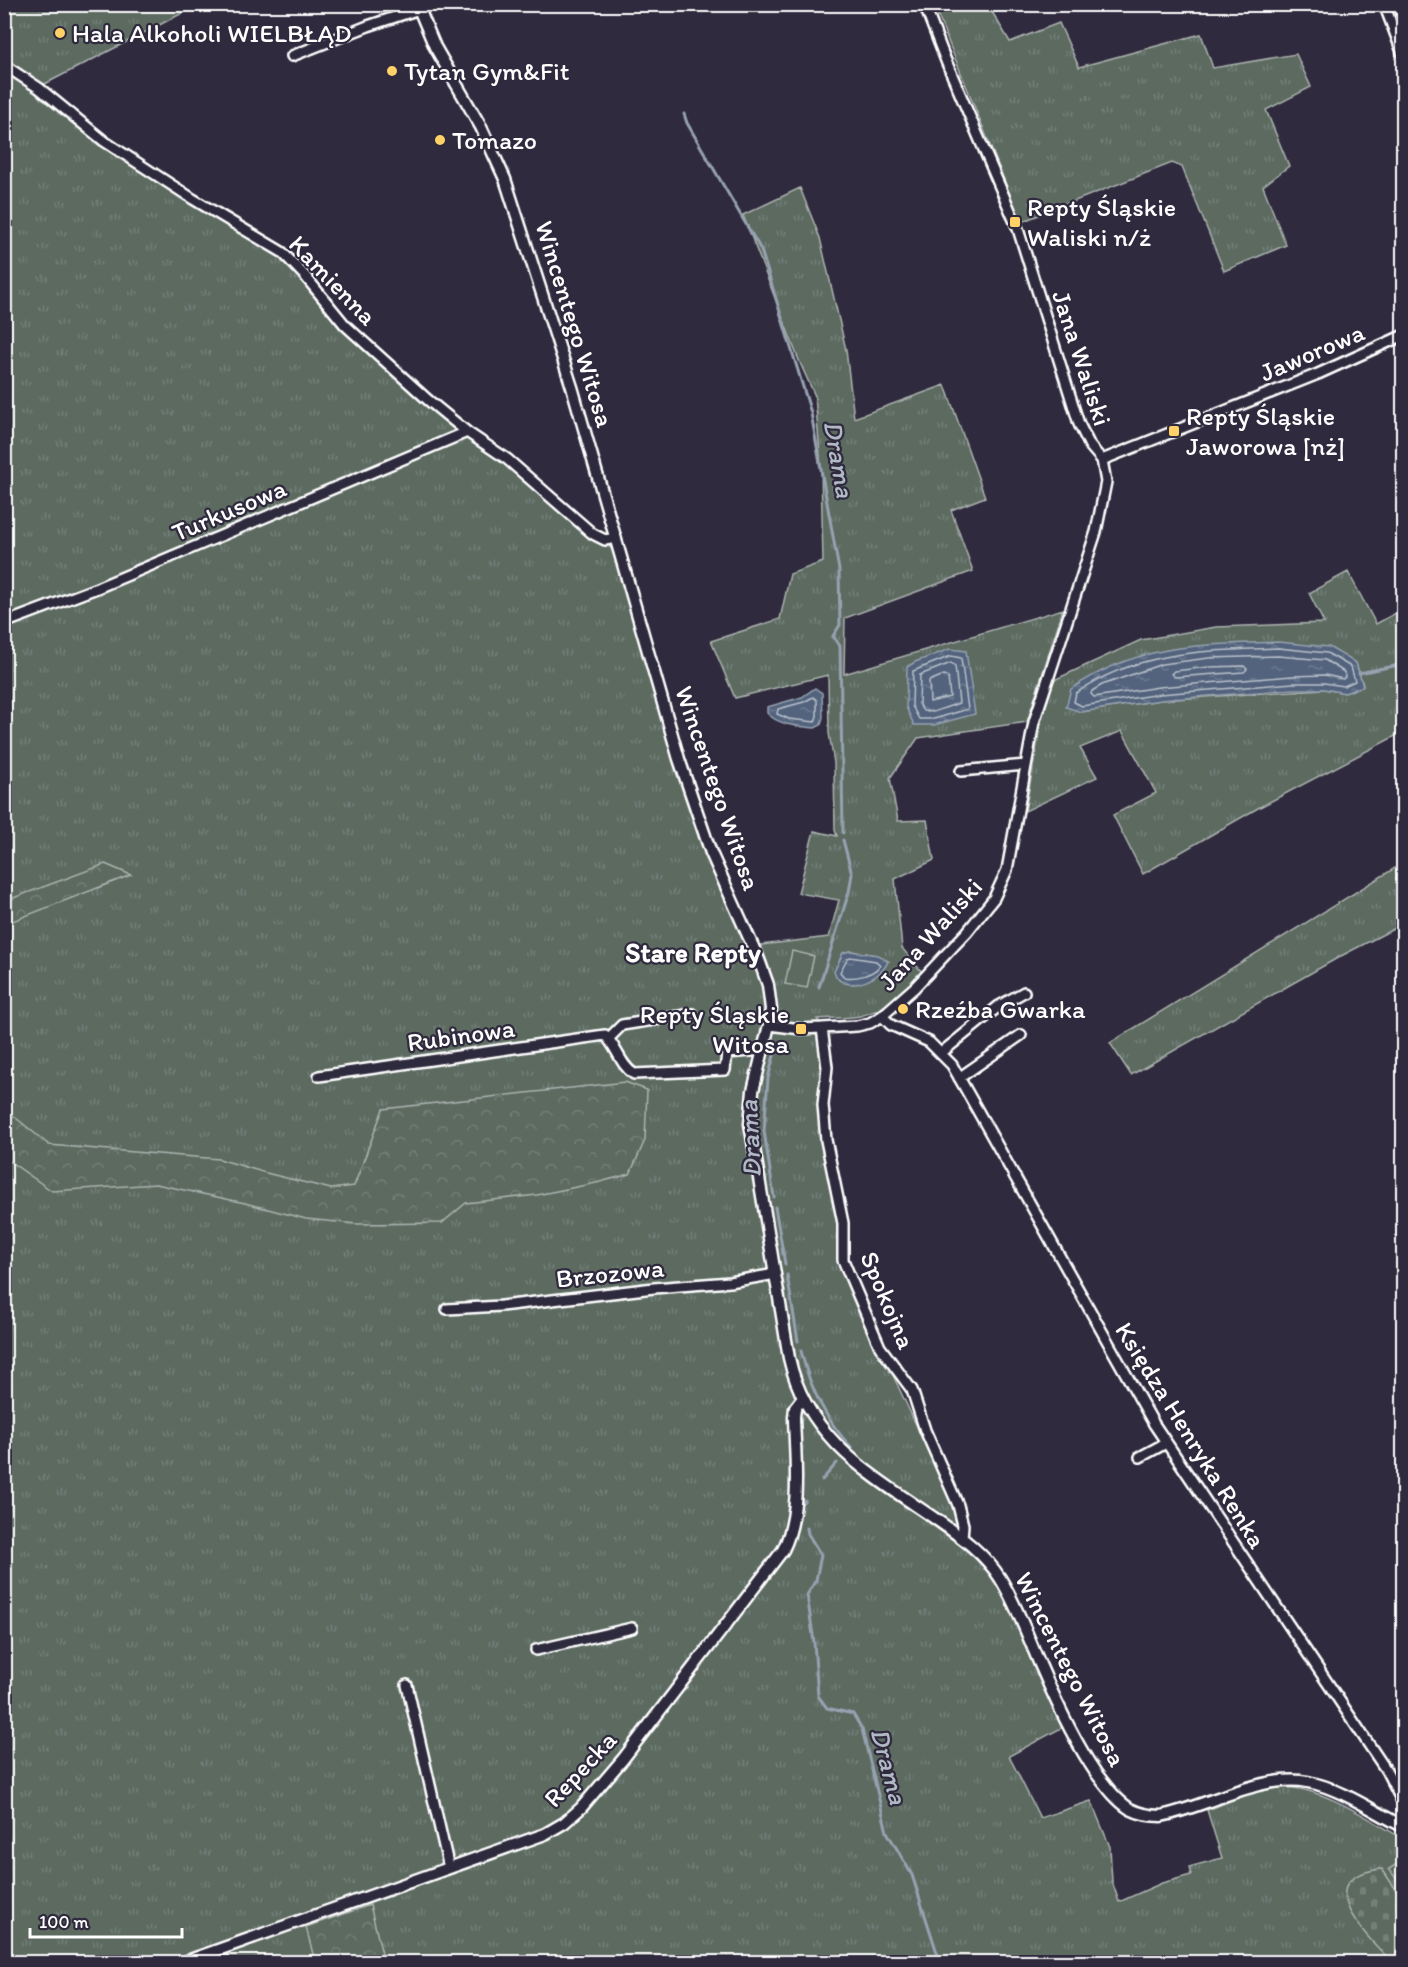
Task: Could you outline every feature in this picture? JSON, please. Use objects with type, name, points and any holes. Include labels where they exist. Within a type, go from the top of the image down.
[{"type":"street","name":"Jana Waliski","points":[[769,1025],[801,1029],[857,1026],[870,1023],[882,1016],[915,987],[967,933],[994,898],[1007,870],[1034,722],[1103,504],[1106,482],[1102,460],[1090,446],[1079,424],[1018,229],[924,4]]},
{"type":"street","points":[[1384,4],[1404,57]]},
{"type":"street","points":[[292,56],[418,7]]},
{"type":"street","name":"Wincentego Witosa","points":[[418,7],[435,47],[481,128],[505,180],[572,387],[688,787],[711,853],[768,985],[771,1009],[769,1025],[753,1091],[750,1124],[789,1358],[794,1381],[802,1399],[815,1419],[838,1446],[866,1471],[962,1538],[988,1562],[1012,1597],[1061,1712],[1087,1760],[1113,1795],[1129,1808],[1146,1815],[1161,1816],[1264,1783],[1292,1780],[1309,1782],[1329,1789],[1404,1827]]},
{"type":"street","name":"Kamienna","points":[[4,65],[39,88],[104,141],[193,199],[282,252],[345,325],[428,400],[467,432],[507,459],[593,534],[605,540],[616,538]]},
{"type":"street","name":"Jaworowa","points":[[1102,460],[1317,374],[1404,335]]},
{"type":"street","name":"Turkusowa","points":[[4,623],[97,588],[467,432]]},
{"type":"street","points":[[961,771],[1026,765]]},
{"type":"street","points":[[941,1053],[999,1006],[1024,992]]},
{"type":"street","points":[[692,1014],[622,1025],[609,1038],[620,1060],[627,1070],[634,1074],[725,1070],[728,1053],[763,1050]]},
{"type":"street","name":"Księdza Henryka Renka","points":[[882,1016],[891,1025],[929,1042],[952,1065],[1132,1388],[1166,1443],[1386,1770],[1404,1805]]},
{"type":"street","name":"Spokojna","points":[[822,1028],[827,1067],[824,1105],[826,1140],[843,1223],[843,1260],[880,1347],[912,1390],[925,1430],[958,1505],[963,1526],[962,1538]]},
{"type":"street","name":"Rubinowa","points":[[319,1076],[605,1035],[609,1038]]},
{"type":"street","points":[[958,1078],[1021,1035]]},
{"type":"street","name":"Brzozowa","points":[[447,1309],[501,1306],[654,1288],[730,1282],[770,1275],[774,1270]]},
{"type":"street","name":"Repecka","points":[[184,1962],[545,1834],[564,1823],[581,1808],[623,1759],[783,1550],[791,1531],[795,1485],[795,1408],[802,1399]]},
{"type":"street","points":[[1140,1457],[1166,1443]]},
{"type":"street","points":[[536,1650],[632,1628]]},
{"type":"street","points":[[407,1685],[449,1868]]},
{"type":"green space","points":[[5,5],[198,5],[43,85],[137,161],[274,244],[352,329],[396,371],[492,447],[614,551],[689,801],[757,964],[774,981],[761,945],[829,937],[839,900],[798,893],[814,831],[837,836],[834,763],[829,733],[828,675],[735,698],[711,641],[780,619],[790,574],[823,562],[821,467],[815,396],[743,215],[800,188],[820,238],[846,350],[854,418],[945,385],[985,497],[951,510],[973,571],[845,618],[844,674],[1063,609],[1027,722],[918,738],[890,778],[898,821],[927,820],[934,860],[895,879],[902,948],[922,972],[887,1005],[855,1017],[817,1019],[823,1025],[829,1155],[846,1251],[870,1326],[961,1521],[1002,1589],[1065,1726],[1009,1756],[1040,1818],[1091,1801],[1110,1847],[1112,1881],[1119,1902],[1162,1883],[1191,1875],[1189,1867],[1222,1858],[1207,1810],[1251,1794],[1278,1788],[1309,1791],[1326,1797],[1343,1804],[1403,1839],[1403,1962],[5,1962]],"holes":[[[850,951],[878,955],[888,961],[839,962],[843,953]]]},
{"type":"green space","points":[[988,5],[1010,42],[1059,23],[1079,67],[1201,34],[1213,68],[1296,54],[1311,87],[1266,110],[1289,166],[1263,186],[1286,245],[1224,271],[1182,167],[1172,163],[1021,222],[934,6]]},
{"type":"green space","points":[[1348,572],[1376,624],[1403,609],[1403,732],[1258,808],[1143,874],[1113,815],[1156,793],[1122,731],[1080,748],[1097,777],[1025,811],[1042,718],[1054,680],[1141,640],[1216,627],[1324,623],[1309,593]],"holes":[[[1356,663],[1363,685],[1345,693],[1324,689],[1161,700],[1081,712]]]},
{"type":"green space","points":[[1403,863],[1403,924],[1341,956],[1131,1075],[1110,1043]]},
{"type":"green space","points":[[105,864],[131,875],[5,924],[5,901]]},
{"type":"green space","points":[[792,951],[814,956],[807,988],[785,984]]},
{"type":"green space","points":[[625,1082],[647,1090],[645,1140],[630,1174],[537,1195],[466,1203],[442,1223],[357,1224],[306,1219],[156,1184],[52,1191],[5,1158],[5,1109],[49,1145],[219,1159],[331,1189],[354,1186],[383,1109]]},
{"type":"green space","points":[[1403,1860],[1403,1888],[1389,1869]]},
{"type":"green space","points":[[1382,1869],[1403,1900],[1403,1962],[1392,1962],[1369,1938],[1349,1909],[1345,1895],[1348,1883],[1360,1874]]},
{"type":"green space","points":[[370,1905],[384,1962],[315,1962],[306,1927]]},
{"type":"water","points":[[1278,642],[1329,647],[1356,663],[1363,686],[1345,693],[1324,689],[1293,689],[1161,700],[1081,712],[1066,707],[1071,689],[1096,674],[1145,655],[1196,646]]},
{"type":"water","points":[[950,649],[966,651],[975,714],[934,725],[914,725],[906,707],[907,667]]},
{"type":"water","points":[[815,688],[822,693],[821,725],[815,728],[790,725],[777,721],[767,713],[767,707],[802,697]]},
{"type":"water","points":[[850,951],[878,955],[888,961],[878,974],[870,979],[862,983],[845,983],[838,979],[834,972],[843,953]]},
{"type":"waterway","name":"Drama","points":[[684,114],[687,123],[761,250],[811,413],[839,570],[840,625],[833,636],[840,646],[843,833]]},
{"type":"waterway","points":[[1359,673],[1404,664]]},
{"type":"waterway","name":"Drama","points":[[819,987],[849,892],[852,874],[843,840]]},
{"type":"waterway","name":"Drama","points":[[774,1197],[764,1131],[768,1078],[777,1044]]},
{"type":"waterway","name":"Drama","points":[[775,1207],[785,1264]]},
{"type":"waterway","name":"Drama","points":[[787,1275],[798,1341]]},
{"type":"waterway","name":"Drama","points":[[801,1351],[809,1378],[826,1415],[852,1448]]},
{"type":"waterway","name":"Drama","points":[[822,1480],[837,1463]]},
{"type":"waterway","name":"Drama","points":[[807,1528],[808,1534],[821,1555],[816,1580],[807,1595],[814,1642],[818,1696],[827,1708],[853,1714],[862,1729],[887,1832],[912,1875],[940,1962]]},
{"type":"place","name":"Hala Alkoholi WIELBŁĄD","points":[[60,33]]},
{"type":"place","name":"Tytan Gym&Fit","points":[[392,71]]},
{"type":"place","name":"Tomazo","points":[[440,140]]},
{"type":"place","name":"Repty Śląskie Waliski n/ż","points":[[1015,222]]},
{"type":"place","name":"Repty Śląskie Jaworowa [nż]","points":[[1174,431]]},
{"type":"place","name":"Rzeźba Gwarka","points":[[903,1009]]},
{"type":"place","name":"Repty Śląskie Witosa","points":[[801,1029]]},
{"type":"district","name":"Stare Repty","points":[[693,953]]}]
